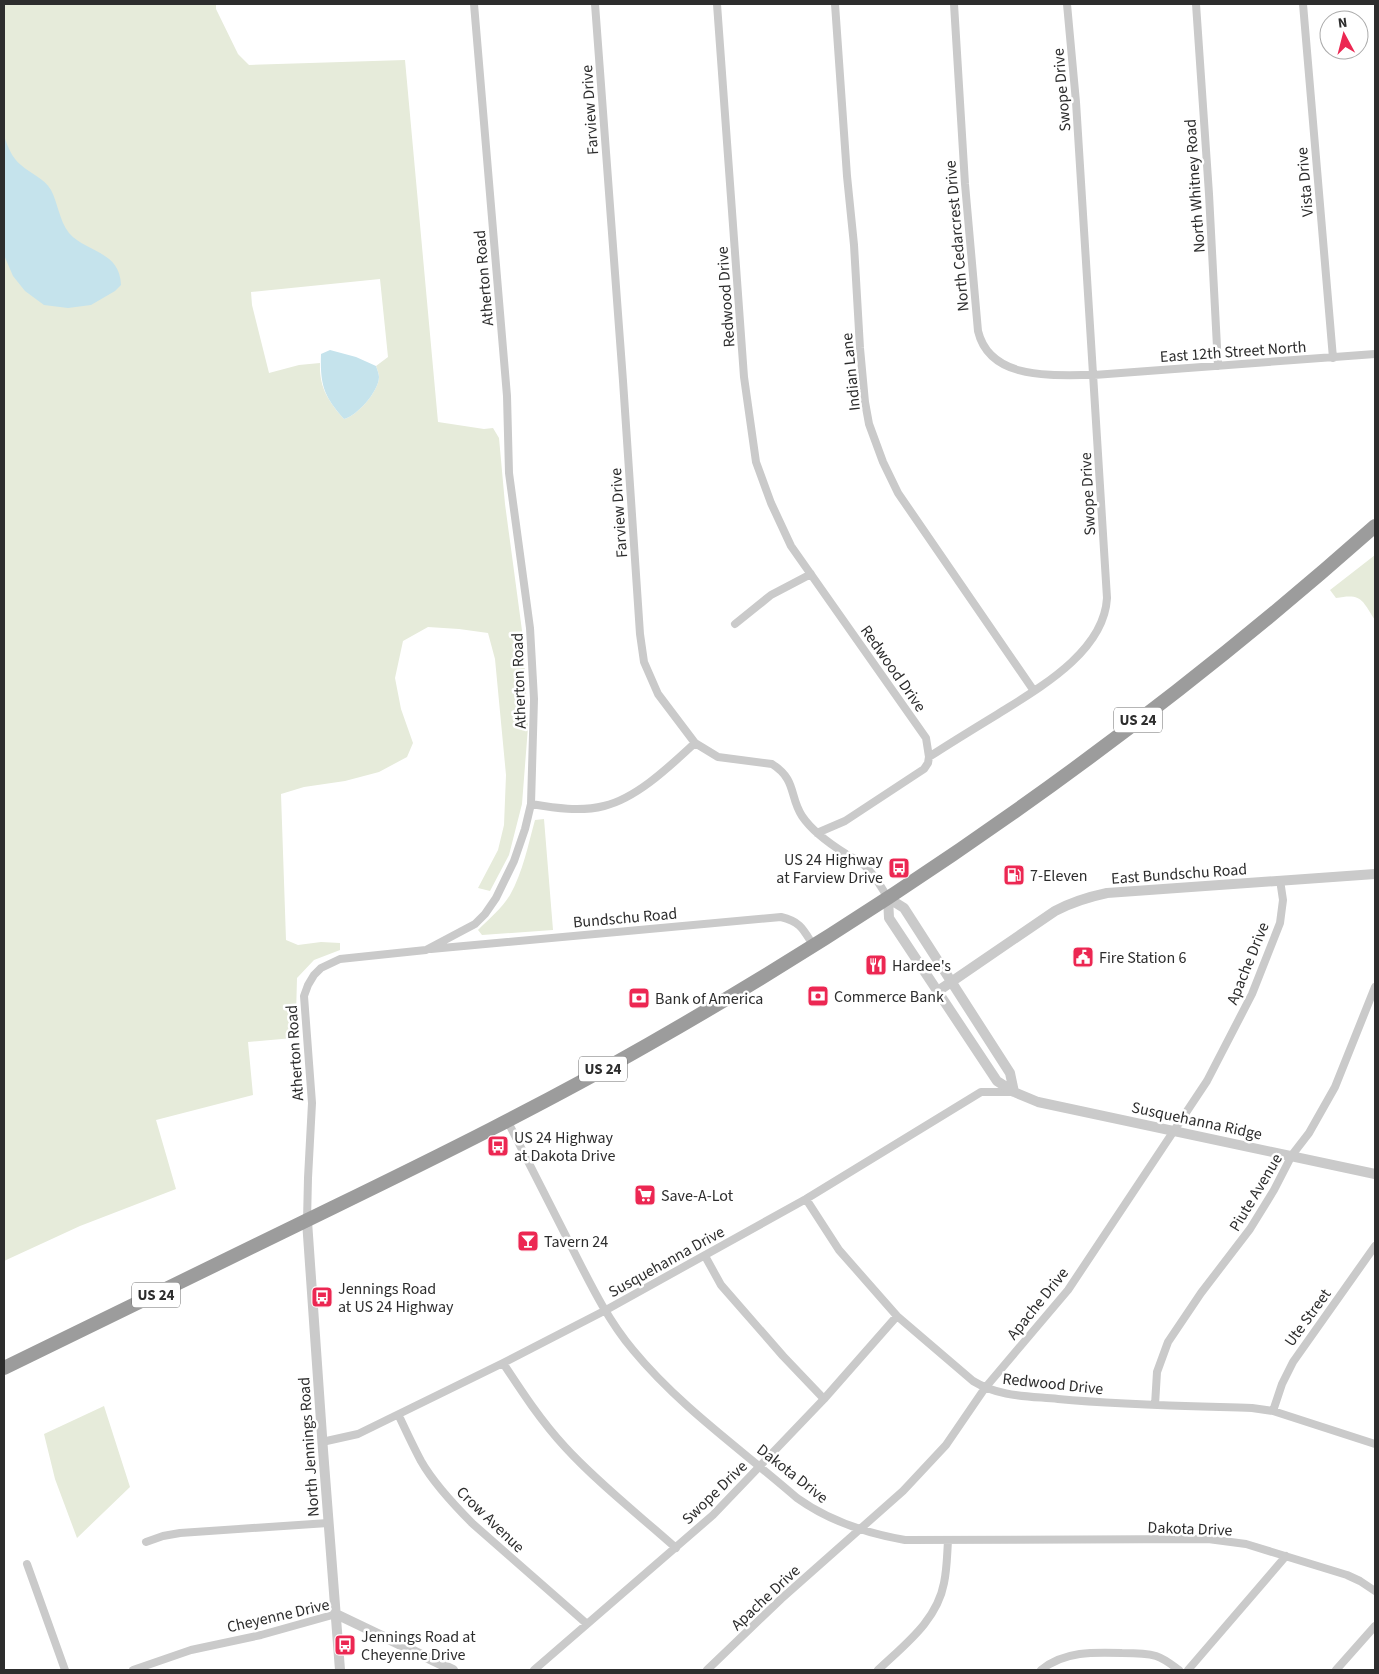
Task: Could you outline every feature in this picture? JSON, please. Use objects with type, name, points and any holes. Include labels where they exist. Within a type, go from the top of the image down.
[{"type":"highway","name":"US 24","points":[[4,1368],[422,1165],[647,1045],[761,978],[888,898],[1032,798],[1172,694],[1375,526]]},
{"type":"street","name":"Atherton Road","points":[[307,1221],[312,1103],[304,996],[308,985],[321,968],[340,959],[426,950],[475,924],[496,898],[514,862],[531,804],[534,699],[530,628],[509,473],[507,396],[474,4]]},
{"type":"street","name":"Farview Drive","points":[[595,4],[640,634],[644,662],[658,694],[695,743],[718,757],[772,764],[779,768],[790,782],[802,815],[817,833],[865,866],[875,877],[888,898]]},
{"type":"street","name":"Redwood Drive","points":[[717,4],[744,377],[751,440],[756,462],[771,503],[791,546],[926,738],[929,757]]},
{"type":"street","name":"Indian Lane","points":[[835,4],[860,348],[865,402],[870,424],[883,462],[898,493],[1034,691]]},
{"type":"street","name":"North Cedarcrest Drive","points":[[954,4],[964,184],[980,339],[985,349],[1002,365],[1048,375],[1094,375]]},
{"type":"street","name":"Swope Drive","points":[[817,833],[845,822],[924,769],[929,757],[1058,675],[1081,653],[1100,626],[1106,609],[1094,375],[1076,102],[1067,4]]},
{"type":"street","name":"North Whitney Road","points":[[1196,4],[1218,366]]},
{"type":"street","name":"Vista Drive","points":[[1303,4],[1333,358]]},
{"type":"street","name":"East 12th Street North","points":[[1094,375],[1375,354]]},
{"type":"street","points":[[735,624],[771,595],[811,574]]},
{"type":"street","points":[[531,804],[582,809],[612,804],[641,787],[668,767],[695,743]]},
{"type":"street","name":"East Bundschu Road","points":[[938,991],[1055,912],[1072,902],[1088,897],[1107,893],[1375,874]]},
{"type":"street","name":"Apache Drive","points":[[707,1670],[781,1600],[903,1491],[946,1445],[985,1388],[1068,1290],[1207,1081],[1252,994],[1280,923],[1283,900],[1280,880]]},
{"type":"street","points":[[888,898],[904,908],[1010,1073],[1014,1092]]},
{"type":"street","name":"Susquehanna Ridge","points":[[888,898],[889,918],[916,956],[997,1081],[1014,1092],[1038,1102],[1375,1174]]},
{"type":"street","name":"Bundschu Road","points":[[426,950],[781,917],[792,920],[801,926],[812,945]]},
{"type":"street","points":[[916,956],[929,948]]},
{"type":"street","name":"Piute Avenue","points":[[1155,1405],[1157,1372],[1168,1342],[1201,1293],[1250,1229],[1274,1190],[1292,1155],[1309,1133],[1335,1087],[1375,987]]},
{"type":"street","name":"Susquehanna Drive","points":[[322,1442],[358,1434],[398,1416],[606,1310],[806,1199],[981,1092],[1014,1092]]},
{"type":"street","name":"Dakota Drive","points":[[507,1120],[606,1310],[632,1349],[683,1402],[816,1512],[860,1529],[904,1540],[1208,1539],[1246,1544],[1347,1575],[1375,1591]]},
{"type":"street","name":"Redwood Drive","points":[[806,1199],[839,1250],[897,1316],[973,1381],[985,1388],[1014,1395],[1100,1403],[1252,1408],[1272,1411],[1375,1444]]},
{"type":"street","name":"North Jennings Road","points":[[307,1221],[340,1670]]},
{"type":"street","name":"Ute Street","points":[[1272,1411],[1293,1362],[1375,1246]]},
{"type":"street","points":[[705,1256],[721,1285],[783,1356],[824,1399]]},
{"type":"street","name":"Swope Drive","points":[[534,1670],[713,1515],[824,1399],[897,1316]]},
{"type":"street","points":[[503,1363],[534,1410],[564,1446],[581,1464],[676,1548]]},
{"type":"street","name":"Crow Avenue","points":[[398,1416],[422,1462],[456,1507],[587,1624]]},
{"type":"street","points":[[146,1542],[180,1533],[328,1523]]},
{"type":"street","points":[[878,1670],[914,1637],[924,1626],[936,1607],[944,1584],[948,1541]]},
{"type":"street","points":[[1188,1670],[1286,1556]]},
{"type":"street","points":[[27,1564],[66,1670]]},
{"type":"street","name":"Cheyenne Drive","points":[[133,1670],[191,1650],[261,1635],[336,1614],[453,1670]]},
{"type":"street","points":[[1336,1670],[1375,1626]]},
{"type":"street","points":[[1041,1670],[1048,1664],[1062,1658],[1085,1653],[1105,1652],[1149,1654],[1180,1670]]},
{"type":"green space","points":[[216,4],[216,9],[238,54],[249,65],[405,60],[438,422],[484,429],[493,428],[499,438],[505,504],[523,638],[528,727],[522,804],[509,855],[490,891],[478,888],[498,850],[504,825],[506,775],[495,659],[488,633],[428,627],[403,641],[395,678],[401,709],[413,743],[407,757],[379,772],[345,781],[304,787],[281,794],[286,940],[298,945],[321,942],[340,943],[340,950],[314,960],[297,978],[296,1016],[293,1038],[248,1042],[253,1095],[156,1120],[176,1189],[80,1226],[4,1261],[4,5]],"holes":[[[380,279],[388,357],[376,366],[379,377],[371,396],[361,408],[344,419],[333,406],[323,387],[320,363],[299,365],[269,373],[252,305],[251,292]]]},
{"type":"green space","points":[[1375,555],[1375,620],[1364,603],[1356,597],[1336,598],[1330,590]]},
{"type":"green space","points":[[544,819],[553,930],[482,935],[478,930],[503,904],[515,886],[535,820]]},
{"type":"green space","points":[[104,1406],[130,1487],[77,1538],[55,1479],[44,1434]]},
{"type":"water","points":[[4,136],[15,159],[45,182],[51,190],[63,223],[69,233],[76,240],[109,259],[115,265],[121,285],[115,291],[91,305],[68,308],[44,305],[25,291],[13,276],[4,255]]},
{"type":"water","points":[[330,350],[356,357],[376,366],[379,374],[378,383],[371,396],[361,408],[344,419],[328,397],[321,374],[321,354]]},
{"type":"place","name":"US 24 Highway at Farview Drive","points":[[899,868]]},
{"type":"place","name":"7-Eleven","points":[[1014,875]]},
{"type":"place","name":"Fire Station 6","points":[[1083,957]]},
{"type":"place","name":"Hardee's","points":[[876,965]]},
{"type":"place","name":"Commerce Bank","points":[[818,996]]},
{"type":"place","name":"Bank of America","points":[[639,998]]},
{"type":"place","name":"US 24 Highway at Dakota Drive","points":[[498,1146]]},
{"type":"place","name":"Save-A-Lot","points":[[645,1195]]},
{"type":"place","name":"Tavern 24","points":[[528,1241]]},
{"type":"place","name":"Jennings Road at US 24 Highway","points":[[322,1297]]},
{"type":"place","name":"Jennings Road at Cheyenne Drive","points":[[345,1645]]}]
